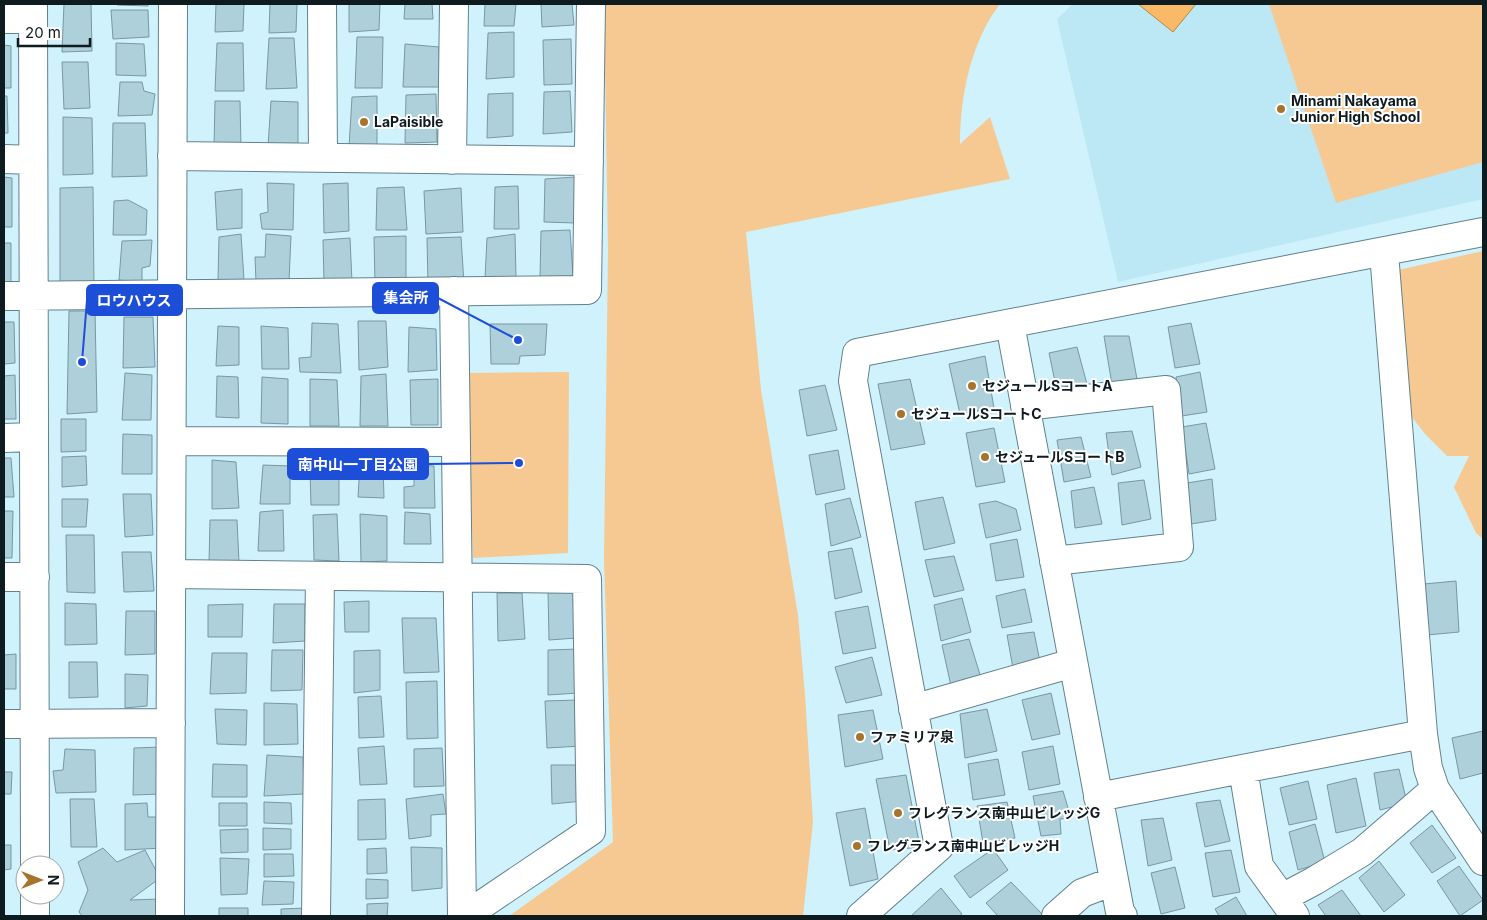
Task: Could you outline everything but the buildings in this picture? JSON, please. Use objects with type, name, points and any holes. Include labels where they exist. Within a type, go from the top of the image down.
[{"type":"street","points":[[170,916],[173,4]]},
{"type":"street","points":[[322,4],[323,158]]},
{"type":"street","points":[[452,160],[454,4]]},
{"type":"street","points":[[4,296],[587,290],[591,4]]},
{"type":"street","points":[[4,19],[33,11],[35,855]]},
{"type":"street","points":[[172,156],[590,161]]},
{"type":"street","points":[[4,159],[33,160]]},
{"type":"street","points":[[860,916],[939,847],[853,381],[857,354],[1483,232]]},
{"type":"street","points":[[1384,252],[1423,734],[1428,768],[1435,789],[1483,861]]},
{"type":"street","points":[[454,292],[457,578],[464,916]]},
{"type":"street","points":[[1010,324],[1114,881],[1120,912],[1123,916]]},
{"type":"street","points":[[1025,406],[1166,390],[1179,547],[1054,561]]},
{"type":"street","points":[[4,438],[34,438]]},
{"type":"street","points":[[172,441],[455,442]]},
{"type":"street","points":[[171,574],[587,579],[591,831],[464,916]]},
{"type":"street","points":[[316,916],[320,576]]},
{"type":"street","points":[[4,577],[34,577]]},
{"type":"street","points":[[913,709],[1073,663]]},
{"type":"street","points":[[4,724],[171,723]]},
{"type":"street","points":[[1098,797],[1423,734]]},
{"type":"street","points":[[1243,769],[1260,866],[1288,907],[1314,881],[1362,852],[1435,789]]},
{"type":"street","points":[[1056,916],[1082,893],[1114,881]]},
{"type":"shaded area","points":[[604,4],[1000,4],[982,35],[969,70],[962,108],[960,144],[990,117],[1010,179],[746,232],[761,390],[798,615],[805,695],[813,822],[803,916],[509,916],[613,842],[604,560],[608,250]]},
{"type":"shaded area","name":"Minami Nakayama Junior High School","points":[[1073,4],[1483,4],[1483,199],[1118,282],[1057,19]]},
{"type":"shaded area","points":[[1138,4],[1196,4],[1173,32]]},
{"type":"shaded area","points":[[1269,4],[1483,4],[1483,162],[1336,203]]},
{"type":"shaded area","points":[[1483,251],[1483,539],[1476,533],[1454,487],[1469,456],[1447,456],[1425,434],[1412,417],[1403,355],[1398,270]]},
{"type":"shaded area","points":[[569,372],[568,553],[473,558],[467,373]]},
{"type":"place","name":"Minami Nakayama Junior High School","points":[[1281,109]]},
{"type":"place","name":"LaPaisible","points":[[364,122]]},
{"type":"place","name":"集会所","points":[[518,340]]},
{"type":"place","name":"ロウハウス","points":[[82,362]]},
{"type":"place","name":"セジュールSコートA","points":[[972,386]]},
{"type":"place","name":"セジュールSコートC","points":[[901,414]]},
{"type":"place","name":"セジュールSコートB","points":[[985,457]]},
{"type":"place","name":"南中山一丁目公園","points":[[519,463]]},
{"type":"place","name":"ファミリア泉","points":[[860,737]]},
{"type":"place","name":"フレグランス南中山ビレッジG","points":[[898,813]]},
{"type":"place","name":"フレグランス南中山ビレッジH","points":[[857,846]]}]
